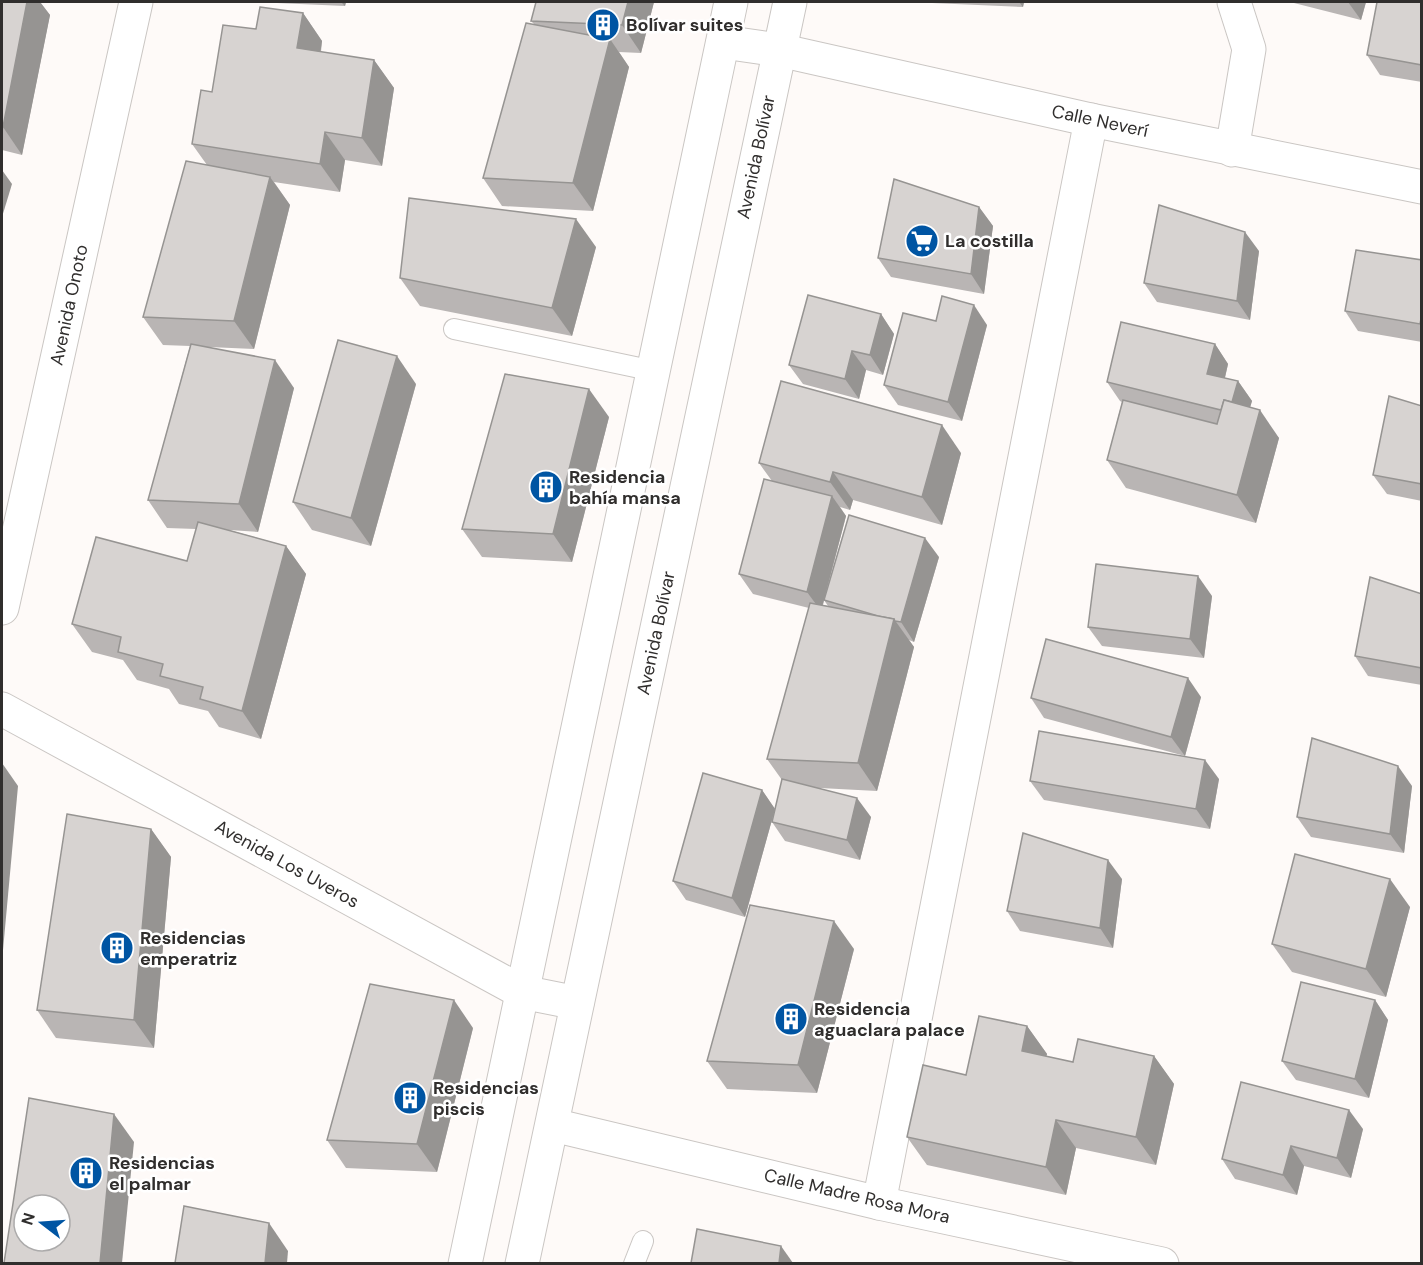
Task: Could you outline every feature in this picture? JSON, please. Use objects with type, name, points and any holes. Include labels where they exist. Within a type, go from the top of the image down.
[{"type":"street","name":"Avenida Onoto","points":[[2,608],[135,2]]},
{"type":"street","points":[[465,1263],[731,2]]},
{"type":"street","name":"Avenida Bolívar","points":[[522,1263],[790,2]]},
{"type":"street","points":[[1232,150],[1249,49],[1234,2]]},
{"type":"street","name":"Calle Neverí","points":[[723,42],[779,50],[1091,120],[1422,187]]},
{"type":"street","points":[[879,1203],[1091,120]]},
{"type":"street","name":"Avenida Los Uveros","points":[[2,709],[522,992],[577,1003]]},
{"type":"street","name":"Calle Madre Rosa Mora","points":[[553,1125],[879,1203],[1162,1263]]},
{"type":"lane","points":[[454,329],[654,371]]},
{"type":"lane","points":[[634,1263],[643,1241]]},
{"type":"building","points":[[2,2],[27,2],[3,127],[2,126]]},
{"type":"building","points":[[536,2],[628,2],[622,25],[531,21]]},
{"type":"building","points":[[1377,2],[1422,2],[1422,65],[1367,55]]},
{"type":"building","points":[[260,7],[303,13],[297,48],[374,60],[362,138],[325,132],[320,164],[192,144],[201,90],[212,92],[223,25],[256,29]]},
{"type":"building","points":[[526,23],[610,39],[573,183],[483,178]]},
{"type":"building","points":[[186,161],[270,177],[234,321],[143,317]]},
{"type":"building","points":[[894,179],[979,207],[971,274],[878,258]]},
{"type":"building","points":[[409,198],[576,219],[552,308],[400,278]]},
{"type":"building","points":[[1159,205],[1245,232],[1237,301],[1144,283]]},
{"type":"building","points":[[1356,250],[1422,260],[1420,324],[1345,311]]},
{"type":"building","points":[[808,295],[881,314],[870,355],[852,351],[845,379],[789,365]]},
{"type":"building","points":[[942,296],[974,305],[948,402],[884,385],[903,313],[936,321]]},
{"type":"building","points":[[1121,322],[1215,344],[1207,374],[1238,381],[1232,402],[1224,400],[1221,410],[1107,382]]},
{"type":"building","points":[[338,340],[397,356],[351,518],[293,502]]},
{"type":"building","points":[[191,344],[275,360],[239,504],[148,500]]},
{"type":"building","points":[[505,374],[589,389],[553,534],[462,529]]},
{"type":"building","points":[[781,381],[942,425],[922,497],[833,472],[830,482],[759,463]]},
{"type":"building","points":[[1389,396],[1422,406],[1422,484],[1373,475]]},
{"type":"building","points":[[1123,400],[1217,424],[1224,400],[1260,410],[1237,495],[1107,460]]},
{"type":"building","points":[[764,479],[832,496],[807,592],[739,574]]},
{"type":"building","points":[[849,515],[925,538],[901,622],[824,600]]},
{"type":"building","points":[[198,522],[286,546],[242,711],[200,699],[203,687],[160,676],[163,664],[118,652],[121,637],[72,624],[96,537],[187,561]]},
{"type":"building","points":[[1096,564],[1198,576],[1190,639],[1088,627]]},
{"type":"building","points":[[1370,577],[1422,594],[1422,668],[1355,656]]},
{"type":"building","points":[[810,603],[894,619],[858,763],[767,759]]},
{"type":"building","points":[[1046,639],[1188,678],[1171,737],[1031,698]]},
{"type":"building","points":[[1039,731],[1205,760],[1196,809],[1030,781]]},
{"type":"building","points":[[1312,738],[1398,766],[1390,834],[1297,817]]},
{"type":"building","points":[[703,773],[762,790],[732,898],[673,881]]},
{"type":"building","points":[[782,779],[857,798],[847,840],[772,822]]},
{"type":"building","name":"Residencias emperatriz","points":[[67,814],[151,829],[134,1020],[37,1010]]},
{"type":"building","points":[[1023,833],[1108,860],[1100,928],[1007,911]]},
{"type":"building","points":[[1295,854],[1390,879],[1366,969],[1272,944]]},
{"type":"building","points":[[750,905],[834,921],[798,1065],[707,1061]]},
{"type":"building","points":[[1301,982],[1375,1000],[1355,1079],[1282,1061]]},
{"type":"building","points":[[370,984],[454,1000],[417,1144],[327,1140]]},
{"type":"building","points":[[979,1016],[1027,1026],[1022,1051],[1073,1062],[1078,1039],[1154,1056],[1136,1137],[1056,1120],[1046,1167],[907,1137],[923,1065],[966,1075]]},
{"type":"building","points":[[1241,1082],[1349,1110],[1337,1158],[1291,1146],[1283,1175],[1222,1159]]},
{"type":"building","name":"Residencias el palmar","points":[[29,1098],[114,1114],[100,1263],[4,1263],[12,1210],[12,1253],[72,1253],[72,1193],[15,1193]]},
{"type":"building","points":[[184,1206],[269,1223],[265,1263],[175,1263]]},
{"type":"building","points":[[697,1229],[781,1246],[779,1263],[691,1263]]},
{"type":"place","name":"Bolívar suites","points":[[603,25]]},
{"type":"place","name":"La costilla","points":[[922,241]]},
{"type":"place","name":"Residencia bahía mansa","points":[[546,487]]},
{"type":"place","name":"Residencias emperatriz","points":[[117,948]]},
{"type":"place","name":"Residencia aguaclara palace","points":[[791,1019]]},
{"type":"place","name":"Residencias piscis","points":[[410,1098]]},
{"type":"place","name":"Residencias el palmar","points":[[86,1173]]}]
